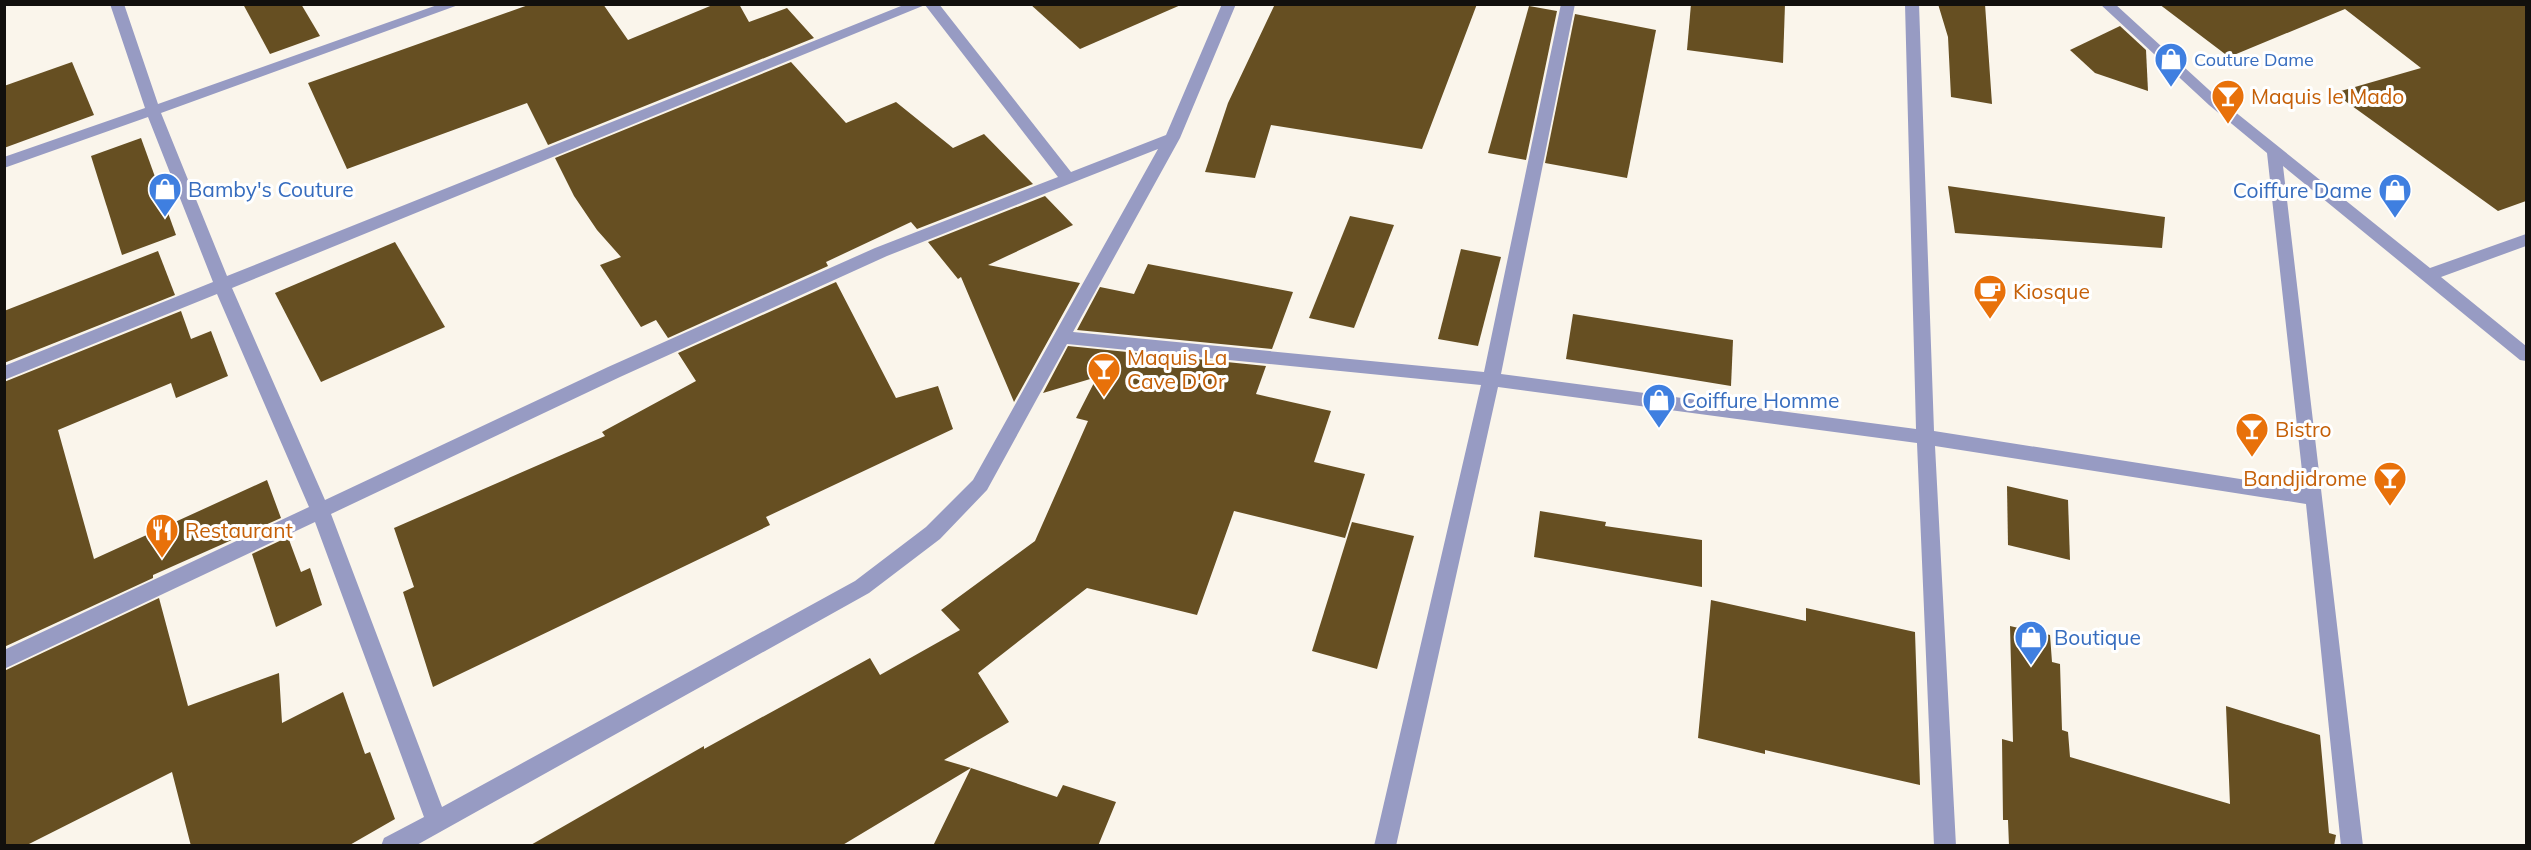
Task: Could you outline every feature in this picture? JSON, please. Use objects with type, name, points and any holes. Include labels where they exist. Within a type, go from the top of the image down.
[{"type":"street","points":[[117,4],[153,111],[222,285],[321,512],[436,820]]},
{"type":"street","points":[[4,163],[454,4]]},
{"type":"street","points":[[4,373],[919,4]]},
{"type":"street","points":[[931,4],[1069,180]]},
{"type":"street","points":[[392,846],[862,587],[933,533],[980,485],[1172,138],[1229,4]]},
{"type":"street","points":[[1385,846],[1491,379],[1568,4]]},
{"type":"street","points":[[1912,4],[1925,437],[1945,846]]},
{"type":"street","points":[[2106,4],[2274,151],[2526,355]]},
{"type":"street","points":[[4,660],[614,372],[881,252],[1172,138]]},
{"type":"street","points":[[2274,151],[2352,846]]},
{"type":"street","points":[[2428,275],[2526,240]]},
{"type":"street","points":[[1062,337],[1491,379],[1925,437],[2314,498]]},
{"type":"building","points":[[243,4],[301,4],[320,36],[270,54]]},
{"type":"building","points":[[531,4],[603,4],[628,40],[715,4],[739,4],[749,22],[787,8],[814,38],[548,145],[527,103],[347,169],[308,83]]},
{"type":"building","points":[[1030,4],[1183,4],[1080,49]]},
{"type":"building","points":[[1275,4],[1477,4],[1422,149],[1271,125],[1255,178],[1205,172],[1228,103]]},
{"type":"building","points":[[1691,4],[1785,4],[1783,63],[1687,50]]},
{"type":"building","points":[[1938,4],[1985,4],[1992,104],[1951,97],[1948,37]]},
{"type":"building","points":[[2159,4],[2526,4],[2526,201],[2498,211],[2334,93],[2421,68],[2345,9],[2229,57]]},
{"type":"building","points":[[1529,6],[1557,11],[1526,160],[1488,153]]},
{"type":"building","points":[[1575,14],[1656,30],[1627,178],[1545,163]]},
{"type":"building","points":[[2120,26],[2146,50],[2148,91],[2095,73],[2070,50]]},
{"type":"building","points":[[72,62],[94,115],[4,148],[4,86]]},
{"type":"building","points":[[791,62],[846,123],[896,102],[953,148],[984,134],[1033,184],[917,229],[911,222],[826,262],[828,266],[668,338],[656,320],[641,327],[600,265],[621,257],[597,230],[574,196],[555,158]]},
{"type":"building","points":[[141,138],[176,235],[122,255],[91,156]]},
{"type":"building","points":[[1948,186],[2165,217],[2162,248],[1955,233]]},
{"type":"building","points":[[1045,196],[1073,225],[988,265],[1080,283],[1014,402],[961,277],[958,279],[928,242]]},
{"type":"building","points":[[1350,216],[1394,225],[1354,328],[1309,318]]},
{"type":"building","points":[[395,242],[445,327],[321,382],[275,293]]},
{"type":"building","points":[[1461,249],[1501,257],[1478,346],[1438,339]]},
{"type":"building","points":[[158,251],[175,295],[4,363],[4,311]]},
{"type":"building","points":[[1148,264],[1293,292],[1272,349],[1077,330],[1100,287],[1134,294]]},
{"type":"building","points":[[836,282],[896,398],[938,386],[953,429],[766,517],[770,525],[433,687],[403,592],[414,587],[394,528],[605,436],[602,432],[696,381],[678,353]]},
{"type":"building","points":[[181,311],[191,339],[211,331],[228,376],[176,398],[171,383],[58,430],[94,559],[267,480],[281,518],[153,575],[153,578],[4,647],[4,382]]},
{"type":"building","points":[[1573,314],[1733,340],[1731,386],[1566,359]]},
{"type":"building","points":[[1068,346],[1266,366],[1256,394],[1331,411],[1314,462],[1365,474],[1345,538],[1234,511],[1197,615],[1087,588],[978,673],[1009,722],[944,760],[971,768],[841,846],[529,846],[704,746],[704,749],[870,658],[880,675],[960,630],[941,610],[1035,541],[1088,421],[1076,418],[1097,377],[1043,393]]},
{"type":"building","points":[[2007,486],[2068,500],[2070,560],[2008,545]]},
{"type":"building","points":[[1540,511],[1606,522],[1605,526],[1702,540],[1702,587],[1534,557]]},
{"type":"building","points":[[1352,522],[1414,536],[1377,669],[1312,651]]},
{"type":"building","points":[[288,537],[301,572],[310,568],[322,605],[276,627],[252,554]]},
{"type":"building","points":[[159,598],[188,706],[279,673],[282,723],[343,692],[365,754],[370,752],[395,819],[348,846],[191,846],[172,772],[25,846],[4,846],[4,671]]},
{"type":"building","points":[[1711,600],[1806,621],[1806,608],[1915,632],[1920,785],[1765,750],[1765,754],[1698,738]]},
{"type":"building","points":[[2010,626],[2050,635],[2052,662],[2060,664],[2062,730],[2068,732],[2070,757],[2230,804],[2226,706],[2320,735],[2329,833],[2336,835],[2334,846],[2009,846],[2008,820],[2003,820],[2002,739],[2013,742]]},
{"type":"building","points":[[971,768],[1057,797],[1063,785],[1116,802],[1098,846],[933,846]]},
{"type":"place","name":"Couture Dame","points":[[2171,88]]},
{"type":"place","name":"Maquis le Mado","points":[[2228,125]]},
{"type":"place","name":"Bamby's Couture","points":[[165,218]]},
{"type":"place","name":"Coiffure Dame","points":[[2395,219]]},
{"type":"place","name":"Kiosque","points":[[1990,320]]},
{"type":"place","name":"Maquis La Cave D'Or","points":[[1104,398]]},
{"type":"place","name":"Coiffure Homme","points":[[1659,429]]},
{"type":"place","name":"Bistro","points":[[2252,458]]},
{"type":"place","name":"Bandjidrome","points":[[2390,507]]},
{"type":"place","name":"Restaurant","points":[[162,559]]},
{"type":"place","name":"Boutique","points":[[2031,666]]}]
